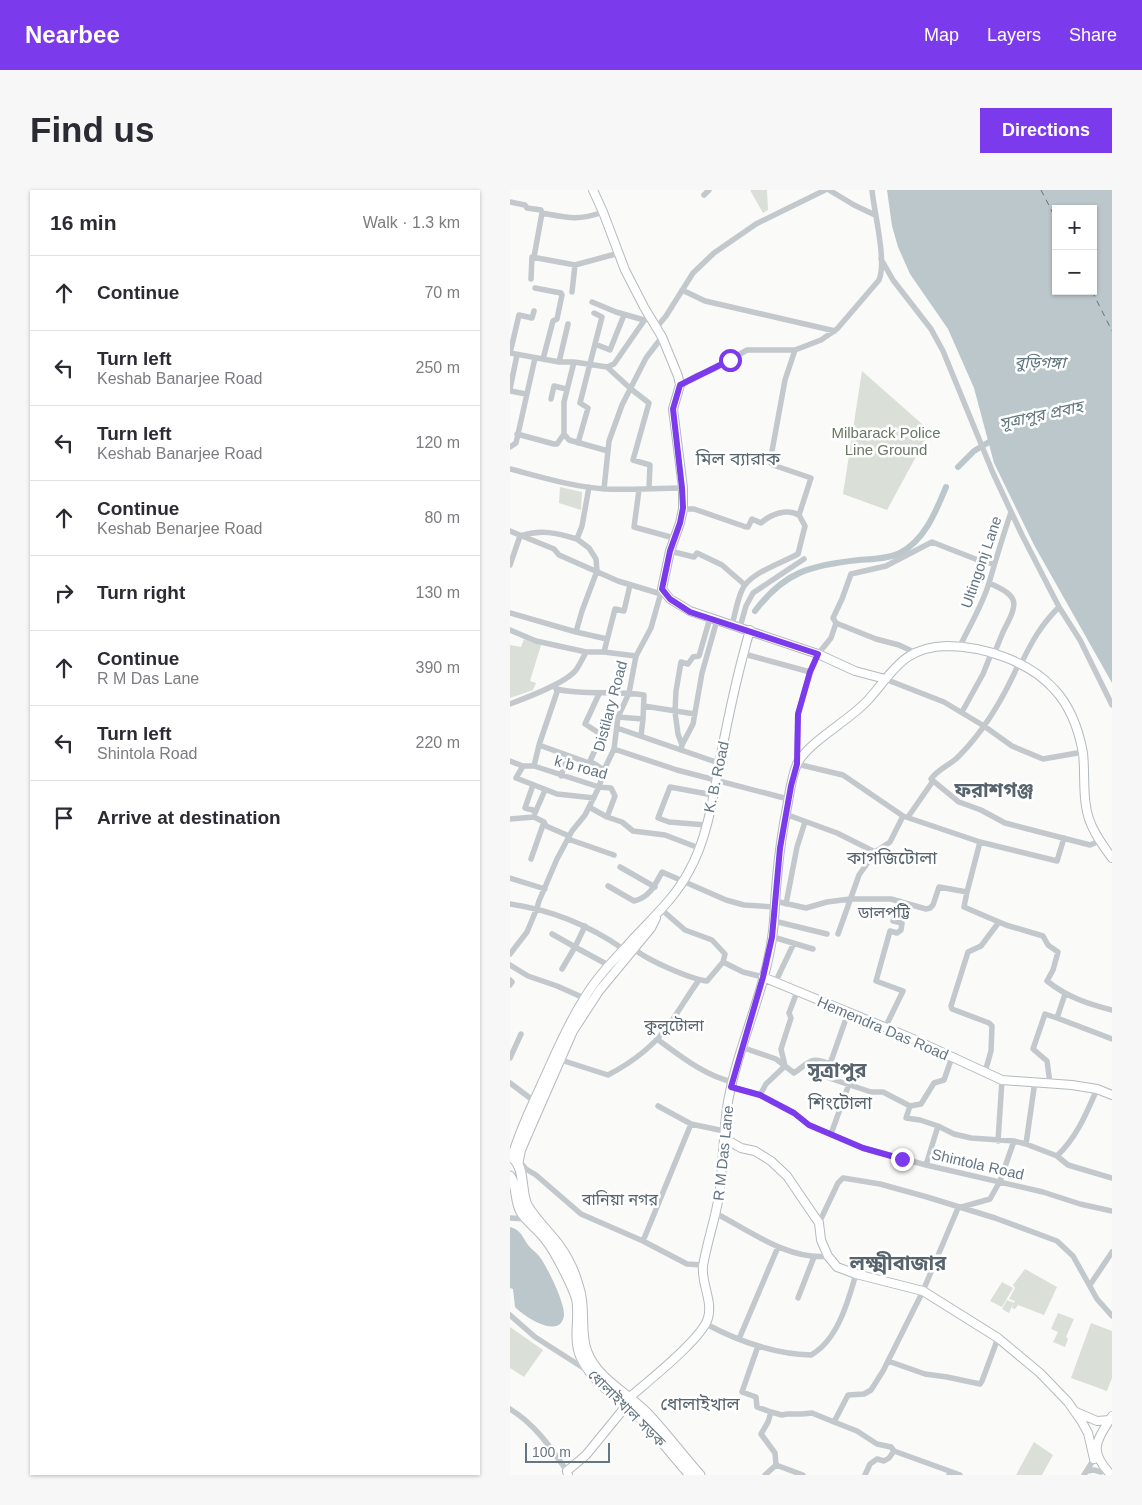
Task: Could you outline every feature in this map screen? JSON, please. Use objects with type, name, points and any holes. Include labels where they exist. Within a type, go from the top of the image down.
[{"type":"main road","points":[[510,1176],[515,1156]]},
{"type":"main road","name":"ধোলাইখাল সড়ক","points":[[515,1156],[527,1205],[559,1246],[571,1266],[580,1288],[583,1302],[583,1336],[587,1352],[603,1380]]},
{"type":"main road","name":"ধোলাইখাল সড়ক","points":[[510,1176],[515,1183],[518,1206],[547,1241],[561,1264],[574,1292],[577,1301],[578,1352],[593,1376],[603,1380],[628,1402],[652,1430],[700,1475]]},
{"type":"main road","name":"ধোলাইখাল সড়ক","points":[[679,1457],[690,1475]]},
{"type":"street","points":[[593,190],[625,270],[646,317],[662,337],[680,385],[673,409],[683,508],[670,551],[661,592]]},
{"type":"street","points":[[656,328],[666,316],[693,273],[714,254],[756,224],[825,190]]},
{"type":"street","points":[[829,190],[875,215]]},
{"type":"street","points":[[680,385],[712,370],[747,350],[795,350],[820,340],[835,331],[880,280],[883,272],[872,190]]},
{"type":"street","points":[[510,202],[525,205],[527,208],[541,210],[542,213],[572,219],[589,217],[603,212]]},
{"type":"street","points":[[531,279],[542,213]]},
{"type":"street","points":[[534,257],[575,265],[619,253]]},
{"type":"street","points":[[881,259],[893,280],[931,329],[953,373],[993,473],[1011,512],[1059,607],[1080,640],[1112,705]]},
{"type":"street","points":[[572,292],[575,265]]},
{"type":"street","points":[[535,288],[561,293],[562,295],[557,319],[553,320],[543,359]]},
{"type":"street","points":[[682,290],[705,301],[835,331]]},
{"type":"street","points":[[592,302],[624,315],[646,317]]},
{"type":"street","points":[[534,311],[532,318],[519,315],[510,353],[559,362],[574,362],[607,367],[614,364],[646,317]]},
{"type":"street","points":[[578,443],[588,408],[580,403],[602,317],[594,313]]},
{"type":"street","points":[[595,344],[608,349],[611,348],[624,315]]},
{"type":"street","points":[[559,362],[568,324]]},
{"type":"street","points":[[604,489],[609,441],[614,424],[646,358],[662,337]]},
{"type":"street","points":[[795,350],[785,380],[770,462],[772,466],[811,478],[799,515]]},
{"type":"street","points":[[517,355],[510,390],[526,394]]},
{"type":"street","points":[[510,447],[516,443],[516,434],[535,358]]},
{"type":"street","points":[[574,362],[564,402],[564,434],[569,440],[608,451]]},
{"type":"street","points":[[607,367],[649,404],[633,460],[650,465],[649,488]]},
{"type":"street","points":[[551,399],[554,386],[566,389]]},
{"type":"street","points":[[516,434],[554,444],[564,434]]},
{"type":"street","points":[[510,469],[604,489],[682,488]]},
{"type":"street","points":[[577,539],[582,526],[589,487]]},
{"type":"street","points":[[639,490],[634,527],[674,538]]},
{"type":"street","points":[[683,508],[694,509],[747,527],[752,519],[761,523],[766,518],[784,512],[795,512],[799,515],[805,526],[798,554],[765,570],[745,585],[732,625]]},
{"type":"street","name":"Ultingonj Lane","points":[[960,646],[976,615],[989,583],[1011,512]]},
{"type":"street","points":[[510,531],[554,548],[559,555],[630,585],[661,592],[680,607],[818,654],[855,672],[885,679],[944,702],[984,726],[1012,746],[1043,759],[1082,752]]},
{"type":"street","points":[[520,536],[548,531],[577,539],[589,548],[596,559],[597,571],[576,632]]},
{"type":"street","points":[[510,565],[520,536]]},
{"type":"street","points":[[994,564],[978,560],[932,542],[886,566],[851,574],[833,618],[836,623],[914,652],[932,647],[960,646],[1020,663],[1041,677],[1055,690],[1070,712],[1082,752],[1086,808],[1091,824],[1112,858]]},
{"type":"street","points":[[670,551],[694,558],[697,553],[722,565],[745,585]]},
{"type":"street","points":[[740,627],[746,606],[753,593],[804,559]]},
{"type":"street","points":[[962,712],[983,674],[1015,607],[1014,600],[1010,594],[989,583]]},
{"type":"street","points":[[604,652],[615,609],[624,611],[630,585]]},
{"type":"street","name":"Distilary Road","points":[[510,954],[527,932],[557,859],[594,798],[614,749],[618,717],[629,693],[636,656],[651,628],[661,592]]},
{"type":"street","points":[[838,934],[859,874],[875,852],[890,842],[933,781],[932,778],[957,758],[984,726],[1006,694],[1031,643],[1045,622],[1059,607]]},
{"type":"street","points":[[510,613],[607,639]]},
{"type":"street","points":[[682,747],[674,712],[681,662],[688,664],[693,657],[699,656],[713,619]]},
{"type":"street","points":[[682,747],[695,714],[713,619]]},
{"type":"street","points":[[836,623],[831,638],[818,654],[810,672],[798,714],[797,764],[843,775],[906,817],[980,842],[1057,861],[1064,838]]},
{"type":"street","points":[[510,630],[536,641],[586,652],[636,656]]},
{"type":"street","name":"K. B. Road","points":[[515,1156],[524,1122],[584,998],[645,926],[660,912],[684,881],[700,848],[750,630]]},
{"type":"street","points":[[510,704],[566,679],[576,670],[586,652]]},
{"type":"street","name":"R M Das Lane","points":[[706,1324],[709,1307],[703,1279],[704,1265],[719,1194],[724,1135],[732,1084],[763,977],[772,937],[779,856],[785,814],[797,764],[811,748],[862,706],[894,668],[914,652]]},
{"type":"street","points":[[744,654],[810,672]]},
{"type":"street","points":[[549,686],[558,689],[599,694],[629,693],[644,696],[642,736]]},
{"type":"street","points":[[510,761],[523,766],[534,766],[538,745],[558,689]]},
{"type":"street","points":[[590,762],[602,735],[585,724],[599,694]]},
{"type":"street","points":[[644,706],[695,714]]},
{"type":"street","points":[[618,717],[643,720]]},
{"type":"street","points":[[617,728],[682,747],[720,763]]},
{"type":"street","points":[[538,745],[590,762],[604,770]]},
{"type":"street","points":[[614,749],[677,770],[788,799]]},
{"type":"street","points":[[561,776],[568,756]]},
{"type":"street","points":[[523,766],[516,778],[557,794],[594,798]]},
{"type":"street","name":"k b road","points":[[534,766],[598,787],[611,788],[616,796],[607,817]]},
{"type":"street","points":[[933,781],[959,802],[981,810],[1005,823],[1090,845],[1100,841]]},
{"type":"street","points":[[533,784],[525,808],[535,814],[546,826],[568,838],[614,855]]},
{"type":"street","points":[[706,824],[669,822],[658,818],[670,787],[713,795]]},
{"type":"street","points":[[535,814],[545,790]]},
{"type":"street","points":[[589,807],[607,817],[622,822],[634,831],[665,835],[700,848]]},
{"type":"street","points":[[510,819],[535,814]]},
{"type":"street","points":[[785,814],[837,833],[875,852]]},
{"type":"street","points":[[531,859],[544,822]]},
{"type":"street","points":[[786,904],[797,847],[805,822]]},
{"type":"street","points":[[980,842],[964,907],[1044,938],[1048,945],[1058,953],[1053,970],[1047,981],[1065,994],[1112,1010]]},
{"type":"street","points":[[620,867],[655,887]]},
{"type":"street","points":[[608,886],[634,901],[644,898],[655,887],[662,872],[726,900],[744,905],[786,904],[806,908],[827,902],[850,899],[891,898],[926,909],[933,905],[939,887],[967,892]]},
{"type":"street","points":[[510,878],[544,889]]},
{"type":"street","points":[[885,1028],[903,991],[876,981],[890,932],[901,930],[902,923],[894,922],[900,901]]},
{"type":"street","points":[[510,904],[537,908],[585,926],[662,965],[699,980],[707,981],[723,962],[725,954],[719,946],[702,935],[686,930],[660,912]]},
{"type":"street","points":[[774,921],[827,934]]},
{"type":"street","points":[[985,1072],[991,1051],[991,1024],[952,1009],[951,1006],[968,952],[981,946],[999,922]]},
{"type":"street","points":[[562,969],[585,926]]},
{"type":"street","points":[[552,934],[610,966]]},
{"type":"street","points":[[772,937],[813,949]]},
{"type":"street","points":[[775,983],[794,943]]},
{"type":"street","name":"K. B. Road","points":[[515,1156],[573,1031],[628,947]]},
{"type":"street","points":[[723,962],[743,972],[763,977]]},
{"type":"street","points":[[510,965],[528,976],[584,998]]},
{"type":"street","name":"Hemendra Das Road","points":[[763,977],[911,1038],[1002,1080]]},
{"type":"street","points":[[510,980],[512,982],[510,985]]},
{"type":"street","points":[[561,1060],[608,1075],[629,1064],[658,1037],[699,980]]},
{"type":"street","points":[[785,1066],[781,1049],[791,1018],[789,1013],[797,992]]},
{"type":"street","points":[[1057,1018],[1065,994]]},
{"type":"street","points":[[848,1013],[830,1064],[829,1078],[871,1092],[883,1092],[910,1106],[921,1104],[934,1083],[944,1080],[952,1057]]},
{"type":"street","points":[[1050,1083],[1047,1061],[1032,1050],[1045,1014],[1112,1038]]},
{"type":"street","points":[[510,1058],[521,1034]]},
{"type":"street","name":"Shintola Road","points":[[658,1037],[681,1056],[712,1074],[760,1095],[794,1113],[809,1125],[863,1148],[926,1165],[1000,1181],[1080,1204],[1112,1211]]},
{"type":"street","points":[[743,1044],[744,1048],[776,1059],[794,1073],[812,1060],[818,1059],[830,1064]]},
{"type":"street","points":[[760,1095],[766,1084],[785,1066]]},
{"type":"street","points":[[998,1140],[1002,1080],[1035,1081],[1097,1089],[1112,1095]]},
{"type":"street","points":[[1026,1144],[1035,1081]]},
{"type":"street","points":[[510,1083],[534,1101]]},
{"type":"street","points":[[830,1134],[849,1084]]},
{"type":"street","points":[[1057,1156],[1068,1145],[1078,1130],[1097,1089]]},
{"type":"street","points":[[658,1106],[691,1124],[724,1135],[741,1148],[755,1150],[780,1168],[819,1223],[821,1240],[828,1256],[837,1266],[856,1274],[923,1291],[998,1338],[1040,1373],[1075,1412],[1088,1433],[1094,1459],[1102,1473],[1085,1473]]},
{"type":"street","points":[[910,1106],[906,1118],[920,1120],[954,1134],[971,1138],[1014,1141],[1026,1144],[1057,1156],[1068,1165],[1112,1178]]},
{"type":"street","points":[[643,1241],[691,1124]]},
{"type":"street","points":[[926,1165],[938,1126]]},
{"type":"street","points":[[958,1208],[990,1199],[1000,1181],[1014,1141]]},
{"type":"street","points":[[515,1156],[526,1169],[536,1175],[581,1214],[643,1241],[687,1264],[704,1265]]},
{"type":"street","points":[[819,1223],[838,1183],[843,1178],[880,1184],[995,1218],[1057,1241],[1073,1256],[1097,1299],[1112,1316]]},
{"type":"street","points":[[834,1422],[848,1395],[864,1394],[871,1390],[884,1372],[923,1291],[958,1208]]},
{"type":"street","points":[[715,1213],[778,1247],[814,1258],[828,1256]]},
{"type":"street","points":[[510,1218],[527,1219]]},
{"type":"street","points":[[739,1340],[778,1247]]},
{"type":"street","points":[[1090,1285],[1112,1252]]},
{"type":"street","points":[[798,1298],[814,1258]]},
{"type":"street","points":[[510,1409],[520,1415],[539,1432],[568,1473],[586,1455],[628,1402],[663,1370],[706,1324],[739,1340],[758,1346],[811,1354],[817,1351],[833,1332],[856,1274]]},
{"type":"street","points":[[510,1315],[522,1328],[580,1365],[593,1376]]},
{"type":"street","points":[[888,1361],[925,1374],[980,1384],[998,1338]]},
{"type":"street","points":[[758,1346],[742,1392],[756,1397],[757,1407],[782,1416],[812,1413],[857,1431],[876,1444],[892,1447],[894,1451],[960,1475]]},
{"type":"street","points":[[770,1412],[768,1422],[761,1434],[775,1453],[776,1465]]},
{"type":"street","points":[[1075,1412],[1097,1421],[1111,1418]]},
{"type":"street","points":[[1085,1473],[1094,1459],[1100,1436],[1111,1418]]},
{"type":"street","points":[[1096,1449],[1100,1460],[1111,1475]]},
{"type":"street","points":[[865,1475],[870,1464],[877,1459],[884,1461],[894,1451]]},
{"type":"street","points":[[765,1475],[776,1465]]},
{"type":"street","points":[[776,1465],[803,1475]]},
{"type":"green space","points":[[750,190],[767,190],[768,210],[763,213]]},
{"type":"green space","name":"Milbarack Police Line Ground","points":[[862,371],[930,431],[887,510],[843,494]]},
{"type":"green space","points":[[560,487],[582,492],[581,510],[559,503]]},
{"type":"green space","points":[[524,639],[541,645],[530,681],[536,683],[533,690],[510,698],[510,645],[521,647]]},
{"type":"green space","points":[[1025,1269],[1057,1287],[1044,1315],[1018,1305],[1015,1309],[1012,1308],[1013,1304],[1009,1313],[1002,1309],[1007,1300],[1014,1303],[1015,1301],[1009,1299],[1015,1288],[1013,1285]]},
{"type":"green space","points":[[1002,1282],[1013,1288],[1002,1307],[990,1301]]},
{"type":"green space","points":[[1058,1313],[1074,1319],[1066,1337],[1068,1339],[1065,1347],[1053,1342],[1058,1332],[1051,1329]]},
{"type":"green space","points":[[1091,1323],[1112,1331],[1112,1378],[1107,1391],[1071,1378]]},
{"type":"green space","points":[[510,1327],[543,1350],[524,1377],[510,1368]]},
{"type":"green space","points":[[1034,1442],[1053,1455],[1042,1475],[1016,1475]]},
{"type":"water","name":"বুড়িগঙ্গা","points":[[887,190],[1112,190],[1112,683],[1034,545],[994,463],[974,388],[948,329],[910,274],[898,247],[892,226]]},
{"type":"water","points":[[510,1227],[523,1236],[528,1245],[539,1256],[555,1285],[564,1309],[561,1322],[556,1326],[541,1324],[526,1316],[515,1307],[513,1289],[510,1288]]},
{"type":"waterway","name":"সূত্রাপুর প্রবাহ","points":[[958,467],[974,451],[994,439]]},
{"type":"waterway","points":[[755,611],[777,587],[801,572],[827,564],[880,558],[900,553],[923,533],[946,487]]},
{"type":"ferry route","points":[[1041,190],[1052,211]]},
{"type":"ferry route","points":[[1094,295],[1112,331]]},
{"type":"district","name":"মিল ব্যারাক","points":[[738,459]]},
{"type":"district","name":"ফরাশগঞ্জ","points":[[994,790]]},
{"type":"district","name":"কাগজিটোলা","points":[[892,858]]},
{"type":"district","name":"ডালপট্টি","points":[[884,912]]},
{"type":"district","name":"কুলুটোলা","points":[[674,1025]]},
{"type":"district","name":"সূত্রাপুর","points":[[837,1070]]},
{"type":"district","name":"শিংটোলা","points":[[840,1103]]},
{"type":"district","name":"বানিয়া নগর","points":[[620,1199]]},
{"type":"district","name":"লক্ষ্মীবাজার","points":[[898,1263]]},
{"type":"district","name":"ধোলাইখাল","points":[[700,1404]]},
{"type":"route","points":[[730,360],[680,385],[673,409],[683,508],[670,551],[662,589],[670,599],[690,612],[750,630],[818,654],[810,672],[798,714],[797,764],[785,814],[780,848],[774,928],[763,977],[731,1087],[760,1095],[794,1113],[809,1125],[863,1148],[902,1159]]}]
